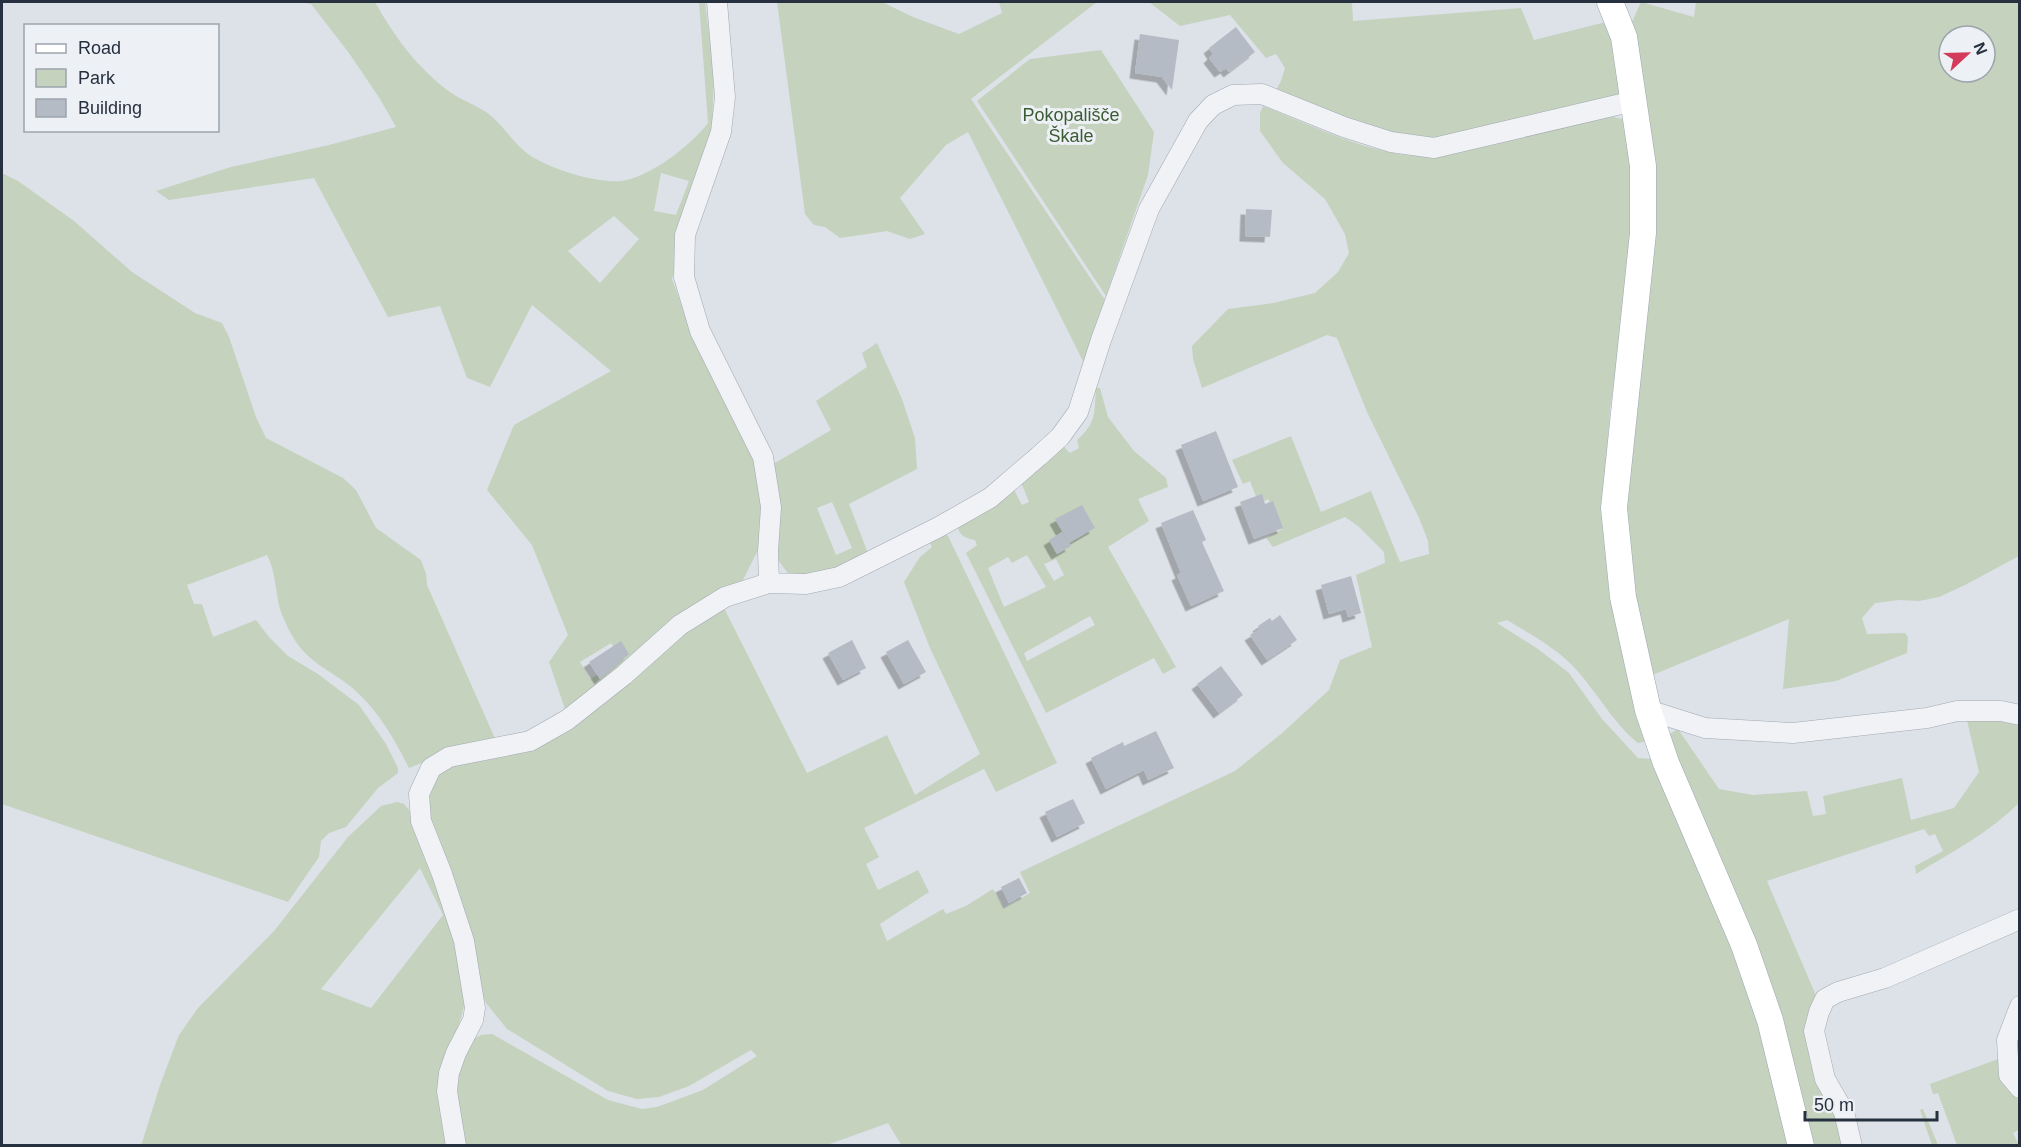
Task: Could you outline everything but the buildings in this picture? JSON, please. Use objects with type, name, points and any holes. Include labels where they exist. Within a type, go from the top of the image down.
[{"type":"main road","points":[[1610,2],[1624,38],[1643,166],[1643,233],[1614,508],[1623,597],[1648,710],[1666,763],[1744,945],[1770,1020],[1801,1146]]},
{"type":"street","points":[[717,2],[725,97],[721,132],[686,235],[684,277],[700,331],[763,457],[771,507],[768,551],[769,583]]},
{"type":"street","points":[[456,1145],[447,1091],[449,1073],[456,1053],[473,1020],[476,1008],[464,941],[442,874],[421,821],[419,794],[431,768],[449,757],[530,741],[567,720],[624,675],[680,625],[725,597],[769,583],[806,584],[839,577],[990,498],[1060,437],[1078,412],[1101,340],[1149,210],[1198,121],[1213,105],[1233,95],[1262,94],[1344,128],[1391,142],[1434,148],[1634,101]]},
{"type":"street","points":[[1648,710],[1705,728],[1793,733],[1927,718],[1957,711],[2001,711],[2019,715]]},
{"type":"street","points":[[1852,1146],[1844,1112],[1825,1079],[1814,1031],[1825,999],[1838,992],[1885,978],[2019,919]]},
{"type":"street","points":[[2019,1006],[2007,1040],[2009,1075],[2019,1088]]},
{"type":"green space","points":[[300,2],[375,2],[398,39],[427,73],[450,92],[492,116],[528,154],[537,160],[576,175],[616,181],[638,176],[660,165],[682,149],[708,123],[699,2],[705,2],[714,72],[712,127],[672,279],[688,323],[756,458],[763,510],[760,546],[743,580],[566,712],[549,662],[568,635],[532,545],[487,490],[514,425],[611,371],[532,305],[490,387],[467,378],[440,306],[388,317],[314,178],[169,200],[156,191],[231,167],[396,127],[349,53],[311,4]],"holes":[[[661,173],[689,181],[676,215],[654,211]],[[614,216],[639,239],[600,283],[568,251]],[[611,643],[622,660],[590,679],[580,662]]]},
{"type":"green space","points":[[777,2],[882,2],[913,17],[959,34],[1002,13],[999,2],[1097,2],[971,99],[1105,300],[1086,367],[968,132],[946,145],[900,198],[925,234],[910,239],[887,231],[840,238],[825,227],[814,225],[805,214]]},
{"type":"green space","points":[[1149,2],[1352,2],[1353,21],[1521,8],[1534,40],[1606,22],[1619,55],[1623,87],[1618,95],[1517,123],[1413,142],[1275,92],[1285,68],[1276,54],[1266,58],[1230,15],[1180,26]]},
{"type":"green space","points":[[1641,2],[1694,17],[1696,2],[2019,2],[2019,556],[1939,597],[1919,601],[1899,600],[1875,603],[1862,618],[1867,634],[1905,633],[1908,637],[1907,653],[1836,681],[1783,689],[1789,619],[1650,676],[1635,611],[1622,491],[1636,349],[1628,31]]},
{"type":"green space","name":"Pokopališče Škale","points":[[1101,50],[1154,132],[1148,175],[1106,296],[977,101],[1030,59]]},
{"type":"green space","points":[[1263,106],[1359,144],[1379,150],[1418,156],[1441,154],[1597,119],[1613,117],[1627,120],[1633,133],[1630,270],[1610,410],[1605,482],[1648,741],[1638,743],[1629,735],[1581,675],[1557,652],[1507,620],[1497,623],[1538,649],[1569,673],[1602,719],[1638,758],[1654,759],[1720,905],[1757,1012],[1794,1145],[902,1146],[888,1123],[827,1145],[464,1145],[451,1086],[470,1041],[481,1035],[492,1034],[608,1100],[642,1109],[657,1107],[703,1090],[757,1056],[751,1050],[689,1086],[659,1097],[637,1099],[608,1091],[507,1029],[486,1003],[480,988],[431,828],[426,800],[438,771],[450,763],[516,752],[707,613],[723,606],[807,773],[887,735],[915,795],[980,754],[930,648],[904,582],[920,557],[932,547],[928,538],[943,533],[948,536],[1057,763],[996,792],[984,769],[864,828],[879,857],[866,864],[878,890],[918,870],[929,892],[880,924],[887,941],[943,909],[946,914],[966,906],[993,889],[1004,908],[1030,893],[1020,872],[1235,771],[1281,734],[1329,690],[1340,660],[1372,647],[1356,575],[1385,563],[1384,552],[1358,526],[1345,517],[1273,547],[1266,538],[1282,529],[1268,499],[1259,504],[1250,481],[1243,484],[1232,460],[1291,436],[1321,512],[1371,491],[1400,562],[1429,554],[1428,541],[1419,518],[1367,412],[1337,338],[1327,335],[1202,388],[1193,359],[1192,346],[1228,309],[1273,303],[1315,293],[1338,272],[1349,253],[1345,234],[1325,199],[1283,163],[1260,131],[1260,113]]},
{"type":"green space","points":[[2,173],[18,181],[74,221],[132,272],[195,313],[222,323],[229,337],[256,417],[266,438],[343,478],[356,490],[376,528],[421,560],[427,585],[497,743],[461,747],[409,768],[390,733],[366,701],[304,652],[296,642],[280,609],[274,575],[267,555],[187,585],[194,604],[202,604],[213,637],[256,620],[288,656],[318,674],[359,705],[386,744],[398,768],[398,773],[378,788],[346,827],[329,833],[321,841],[319,857],[288,902],[2,804]]},
{"type":"green space","points":[[877,343],[902,399],[915,438],[917,469],[849,504],[869,556],[822,574],[801,576],[788,573],[777,559],[770,466],[831,430],[816,401],[867,367],[862,353]],"holes":[[[832,502],[852,548],[836,555],[817,508]]]},
{"type":"green space","points":[[1096,388],[1100,388],[1108,417],[1134,451],[1166,478],[1168,487],[1138,499],[1149,521],[1108,547],[1176,667],[1163,674],[1154,658],[1046,713],[966,553],[977,545],[975,540],[962,535],[957,523],[1013,488],[1022,505],[1029,502],[1021,482],[1056,451],[1064,447],[1070,453],[1079,448],[1077,440],[1088,428],[1093,417]],"holes":[[[1027,555],[1046,587],[1004,607],[988,568],[1008,557],[1012,563]],[[1056,559],[1064,575],[1054,581],[1044,564]],[[1090,616],[1095,625],[1027,661],[1024,653]]]},
{"type":"green space","points":[[1966,716],[2019,718],[2019,803],[1996,823],[1916,874],[1915,866],[1943,851],[1935,834],[1929,836],[1924,829],[1767,881],[1817,998],[1844,1145],[1814,1145],[1799,1088],[1668,735],[1678,729],[1719,789],[1753,795],[1807,791],[1813,816],[1826,814],[1823,796],[1902,778],[1911,820],[1954,808],[1979,772]]},
{"type":"green space","points":[[397,802],[404,804],[409,810],[440,885],[459,944],[465,1003],[452,1049],[449,1145],[141,1146],[179,1035],[198,1008],[274,931],[348,837],[381,806]],"holes":[[[420,868],[443,915],[371,1008],[321,989]]]},
{"type":"green space","points":[[2001,1058],[2019,1096],[2019,1130],[2013,1133],[2019,1145],[1957,1145],[1938,1093],[1933,1094],[1930,1084]]},
{"type":"green space","points":[[1923,1109],[1938,1145],[1932,1145],[1920,1110]]}]
